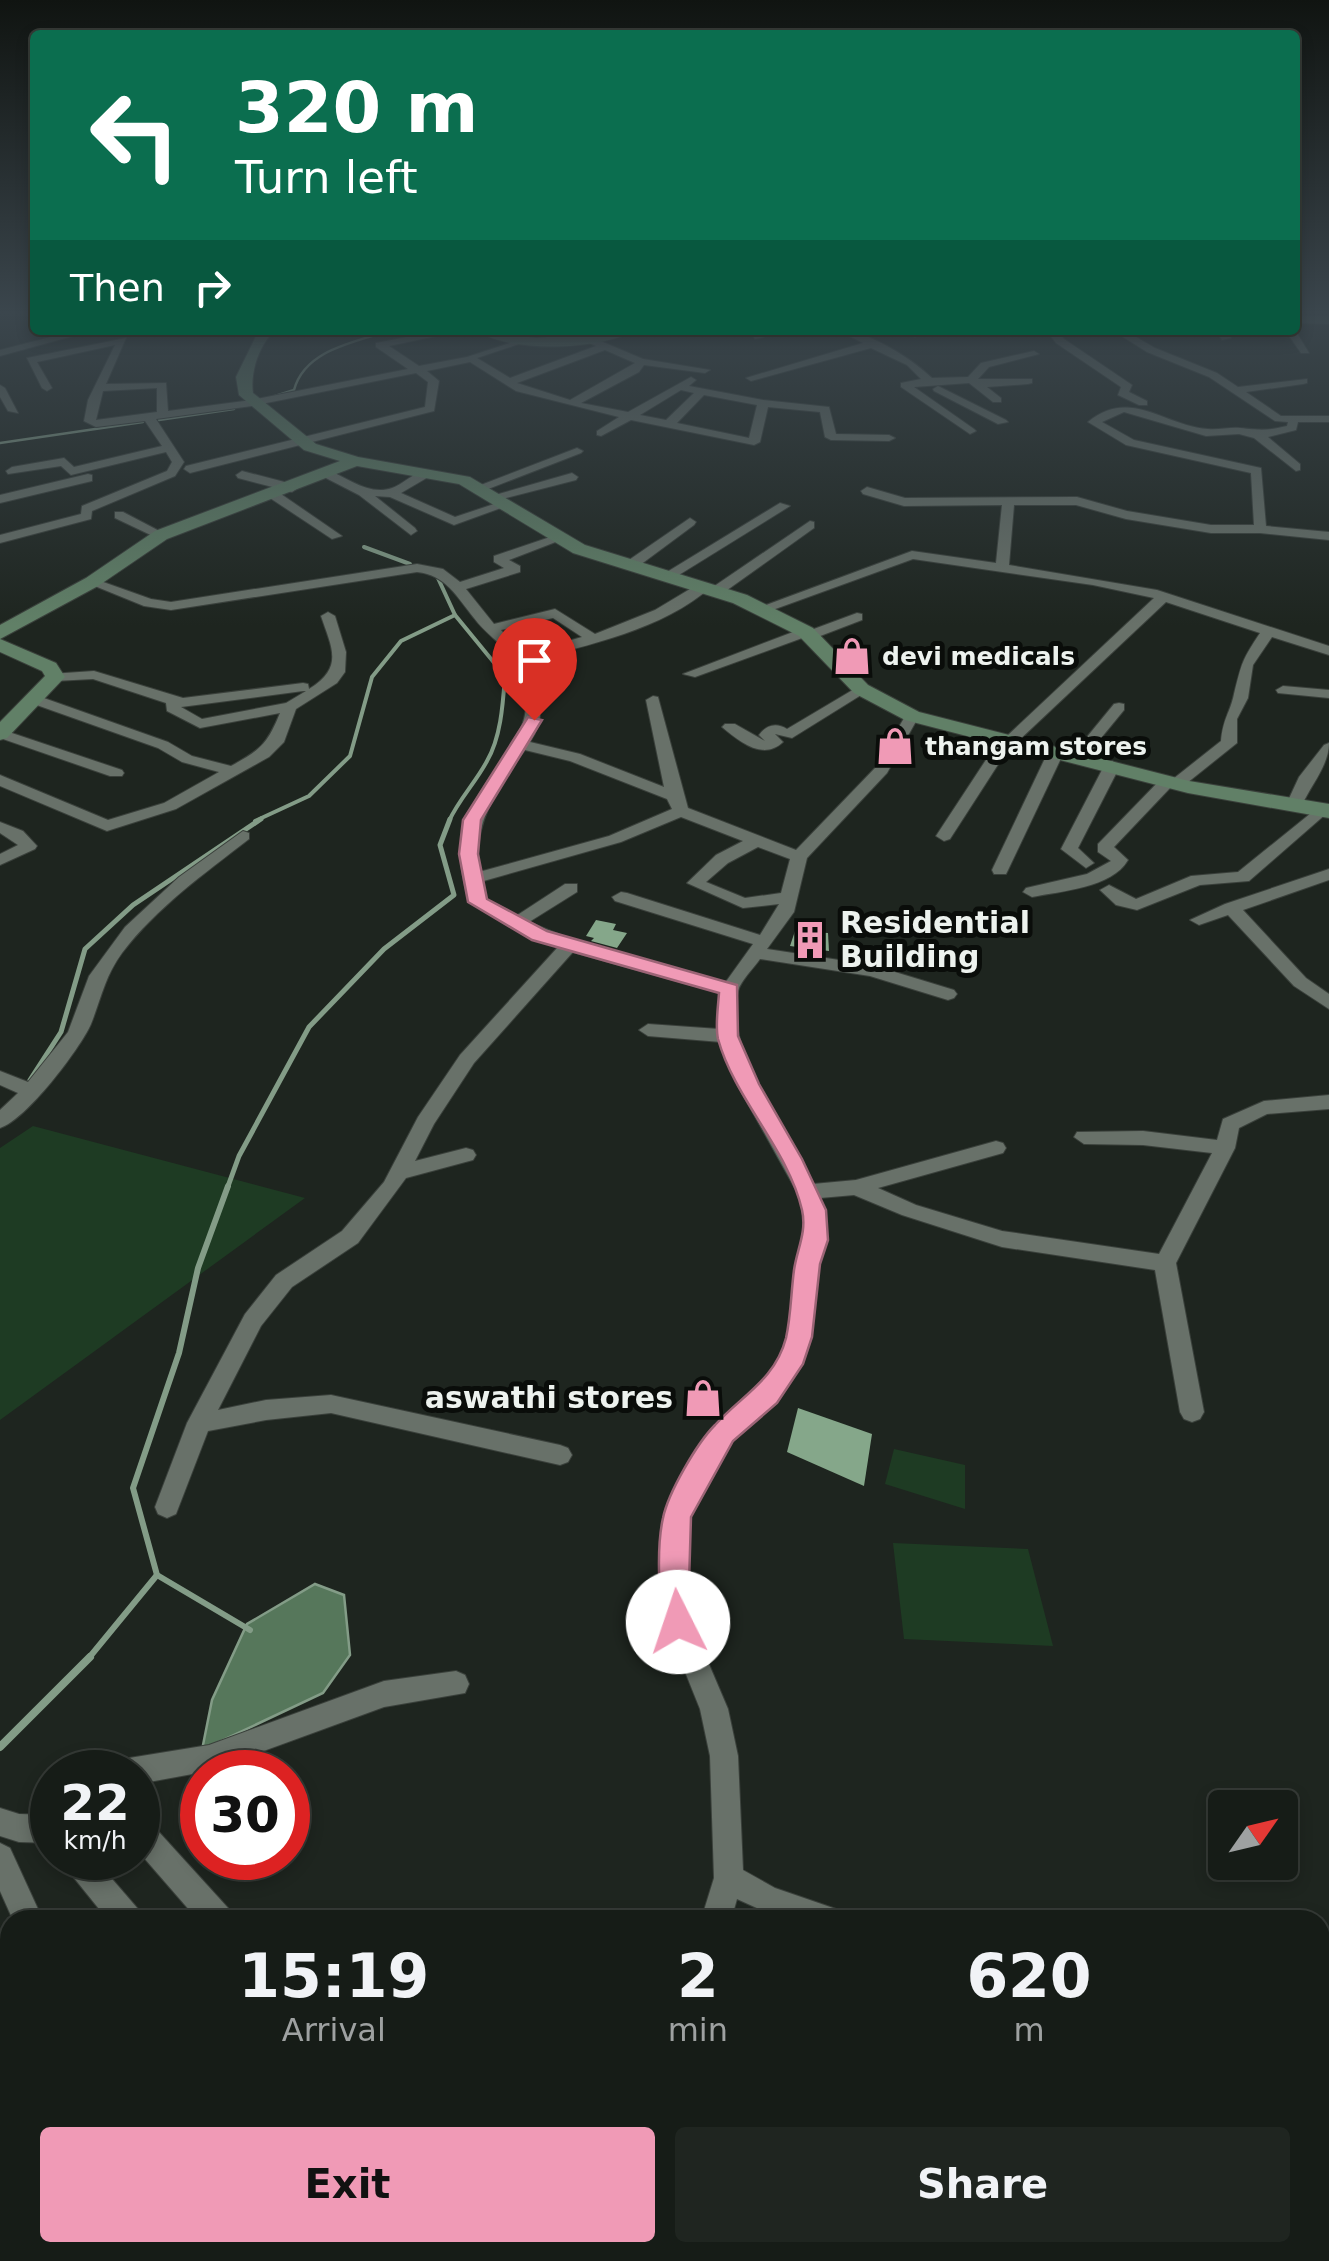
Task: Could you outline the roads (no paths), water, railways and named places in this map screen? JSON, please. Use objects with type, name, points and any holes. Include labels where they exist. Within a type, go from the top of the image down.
[{"type":"street","points":[[92,416],[92,423],[173,416]]},
{"type":"street","points":[[269,416],[303,441],[355,461],[455,478],[493,496],[579,548],[712,588],[762,610],[808,634],[861,689],[912,716],[1171,783],[1325,810]]},
{"type":"street","points":[[190,470],[404,416]]},
{"type":"street","points":[[601,433],[626,416],[754,442],[760,416]]},
{"type":"street","points":[[668,425],[677,416]]},
{"type":"street","points":[[826,416],[831,438],[889,438]]},
{"type":"street","points":[[948,416],[970,431]]},
{"type":"street","points":[[987,416],[1002,422]]},
{"type":"street","points":[[1106,416],[1094,422],[1138,445],[1257,471],[1260,529]]},
{"type":"street","points":[[1142,416],[1206,434],[1239,431],[1258,436],[1296,468]]},
{"type":"street","points":[[1275,416],[1313,426],[1329,420]]},
{"type":"street","points":[[0,539],[87,516],[86,508],[164,479],[178,462],[157,418]]},
{"type":"street","points":[[1258,436],[1295,427],[1292,422]]},
{"type":"street","points":[[12,471],[64,462],[70,471],[171,447]]},
{"type":"street","points":[[363,492],[392,493],[454,520],[577,450]]},
{"type":"street","points":[[0,632],[92,582],[161,534],[274,495],[355,461]]},
{"type":"street","points":[[0,499],[89,480],[81,468]]},
{"type":"street","points":[[392,493],[426,473]]},
{"type":"street","points":[[328,474],[363,492],[412,531]]},
{"type":"street","points":[[242,475],[292,488]]},
{"type":"street","points":[[493,496],[572,477]]},
{"type":"street","points":[[867,490],[904,502],[1076,501],[1194,527],[1329,536]]},
{"type":"street","points":[[274,495],[336,536]]},
{"type":"street","points":[[1002,568],[1008,501]]},
{"type":"street","points":[[904,502],[913,517]]},
{"type":"street","points":[[669,575],[784,506]]},
{"type":"street","points":[[119,515],[161,534]]},
{"type":"street","points":[[631,565],[690,522]]},
{"type":"street","points":[[520,659],[594,640],[663,614],[712,588],[810,524]]},
{"type":"street","points":[[457,587],[516,570],[499,559],[560,538]]},
{"type":"street","points":[[762,610],[912,555],[1093,581],[1163,597],[1329,652]]},
{"type":"street","points":[[92,582],[171,606],[417,568],[441,570],[490,630],[520,659],[535,713],[522,745],[482,798],[472,820],[468,854],[478,902],[569,946],[729,990]]},
{"type":"street","points":[[944,836],[1008,740],[1163,597]]},
{"type":"street","points":[[490,630],[555,613],[594,640]]},
{"type":"street","points":[[174,700],[172,708],[200,724],[290,707],[311,698],[343,668],[328,616]]},
{"type":"street","points":[[690,674],[857,617]]},
{"type":"street","points":[[1032,892],[1094,878],[1118,864],[1120,860],[1104,848],[1171,783],[1229,744],[1230,719],[1241,698],[1246,666],[1268,632]]},
{"type":"street","points":[[0,644],[49,667],[55,676]]},
{"type":"street","points":[[55,676],[94,675],[182,702],[303,687]]},
{"type":"street","points":[[55,676],[1,734],[116,773]]},
{"type":"street","points":[[730,728],[766,748],[775,742],[767,735],[770,731],[778,729],[787,734],[861,689]]},
{"type":"street","points":[[1283,690],[1329,694]]},
{"type":"street","points":[[36,700],[163,745],[187,759],[235,772]]},
{"type":"street","points":[[653,700],[678,803]]},
{"type":"street","points":[[0,780],[110,826],[170,806],[235,772],[276,742],[290,707]]},
{"type":"street","points":[[1078,757],[1118,707]]},
{"type":"street","points":[[719,1910],[729,1878],[724,1756],[714,1709],[678,1622],[674,1584],[677,1517],[696,1476],[723,1434],[768,1396],[790,1364],[799,1337],[807,1264],[816,1240],[808,1192],[748,1084],[728,1036],[729,990],[778,926],[791,898],[798,857],[882,770],[912,716]]},
{"type":"street","points":[[522,745],[575,757],[756,842],[798,857]]},
{"type":"street","points":[[1294,805],[1307,777],[1329,748]]},
{"type":"street","points":[[1000,870],[1056,752]]},
{"type":"street","points":[[1086,863],[1069,849],[1112,766]]},
{"type":"street","points":[[473,879],[615,839],[678,803]]},
{"type":"street","points":[[1109,890],[1136,906],[1197,880],[1243,877],[1325,810]]},
{"type":"street","points":[[0,827],[17,834],[28,846],[0,860]]},
{"type":"street","points":[[0,1121],[78,1032],[94,981],[106,962],[196,871],[242,836]]},
{"type":"street","points":[[756,842],[722,860],[695,883],[743,903],[791,898]]},
{"type":"street","points":[[1199,920],[1329,874]]},
{"type":"street","points":[[516,923],[530,910],[571,888]]},
{"type":"street","points":[[622,897],[762,947],[872,971],[948,994]]},
{"type":"street","points":[[1231,908],[1300,982],[1329,1003]]},
{"type":"street","points":[[166,1508],[198,1423],[253,1320],[284,1281],[350,1238],[399,1173],[424,1122],[467,1059],[569,946]]},
{"type":"street","points":[[648,1030],[728,1036]]},
{"type":"street","points":[[0,1077],[31,1090]]},
{"type":"street","points":[[1192,1412],[1166,1263],[1225,1148],[1230,1124],[1264,1108],[1329,1102]]},
{"type":"street","points":[[1084,1137],[1225,1148]]},
{"type":"street","points":[[808,1192],[856,1186],[996,1148]]},
{"type":"street","points":[[399,1173],[466,1154]]},
{"type":"street","points":[[856,1186],[908,1210],[1002,1239],[1166,1263]]},
{"type":"street","points":[[198,1423],[266,1410],[330,1404],[560,1455]]},
{"type":"street","points":[[160,1767],[209,1758],[384,1694],[456,1684]]},
{"type":"street","points":[[0,1822],[30,1828]]},
{"type":"street","points":[[160,1855],[209,1910]]},
{"type":"street","points":[[0,1858],[23,1910]]},
{"type":"street","points":[[729,1878],[768,1900],[796,1910]]},
{"type":"street","points":[[94,1880],[119,1910]]},
{"type":"waterway","points":[[159,420],[190,416]]},
{"type":"waterway","points":[[0,443],[143,422]]},
{"type":"waterway","points":[[364,547],[410,564]]},
{"type":"waterway","points":[[437,576],[455,615]]},
{"type":"waterway","points":[[255,821],[309,796],[350,756],[372,677],[401,641],[455,615]]},
{"type":"waterway","points":[[450,820],[492,752],[505,676],[455,615]]},
{"type":"waterway","points":[[30,1080],[61,1032],[85,949],[133,905],[261,819]]},
{"type":"waterway","points":[[227,1189],[239,1156],[309,1027],[384,949],[454,895],[440,845],[450,820]]},
{"type":"waterway","points":[[157,1575],[133,1488],[179,1353],[198,1268],[228,1186]]},
{"type":"waterway","points":[[88,1659],[157,1575]]},
{"type":"waterway","points":[[157,1575],[250,1630]]},
{"type":"waterway","points":[[0,1747],[88,1659]]},
{"type":"place","name":"devi medicals","points":[[852,656]]},
{"type":"place","name":"thangam stores","points":[[895,746]]},
{"type":"place","name":"Residential Building","points":[[810,940]]},
{"type":"place","name":"aswathi stores","points":[[703,1398]]}]
